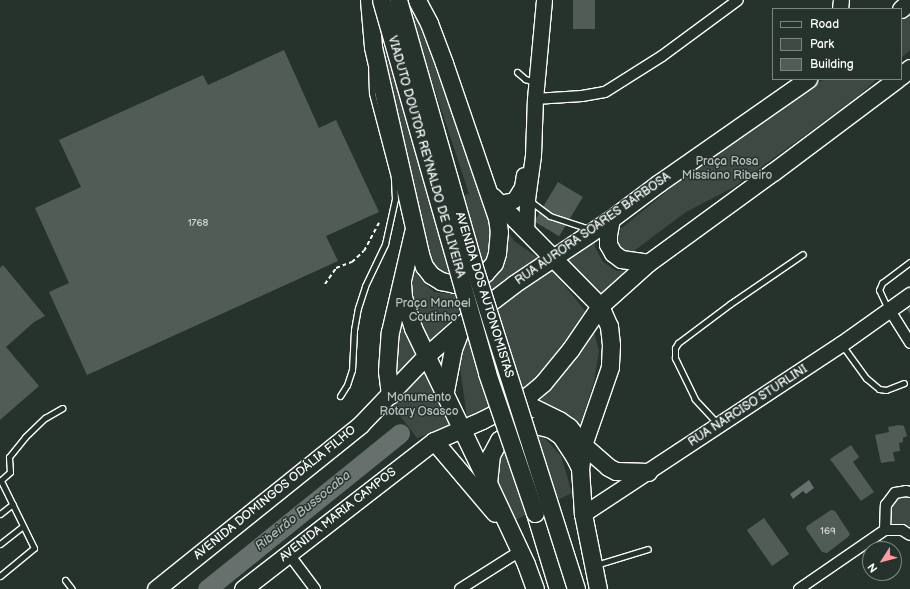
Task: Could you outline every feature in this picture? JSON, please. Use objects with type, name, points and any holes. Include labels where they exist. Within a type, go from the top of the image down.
[{"type":"main road","points":[[369,0],[373,47],[420,254],[424,266],[431,275],[441,281],[455,284],[474,280],[485,273],[494,263],[497,253],[499,232],[495,199],[429,22],[417,0]]},
{"type":"main road","name":"VIADUTO DOUTOR REYNALDO DE OLIVEIRA","points":[[381,0],[487,373],[535,512],[558,589]]},
{"type":"main road","name":"AVENIDA DOS AUTONOMISTAS","points":[[398,0],[473,264],[576,589]]},
{"type":"main road","points":[[526,231],[527,199],[533,155],[535,99],[544,0]]},
{"type":"main road","points":[[902,8],[910,0]]},
{"type":"main road","points":[[902,75],[910,68]]},
{"type":"main road","name":"RUA AURORA SOARES BARBOSA","points":[[390,395],[427,355],[462,323],[552,257],[611,219],[659,183],[807,80]]},
{"type":"main road","name":"AVENIDA MARIA CAMPOS","points":[[243,589],[288,552],[434,441],[520,402],[543,383],[570,350],[600,306],[648,263],[896,80]]},
{"type":"main road","points":[[495,199],[514,200],[522,187],[527,155],[533,139]]},
{"type":"main road","points":[[495,199],[600,306],[609,326],[611,345],[610,367],[583,445],[580,468],[583,514],[598,589]]},
{"type":"main road","points":[[611,219],[608,244],[613,253],[621,259],[648,263]]},
{"type":"main road","points":[[390,395],[387,371],[390,332],[414,225]]},
{"type":"main road","points":[[402,283],[403,297],[407,312],[488,483],[508,529],[520,551],[535,589]]},
{"type":"main road","name":"RUA NARCISO STURLINI","points":[[583,514],[841,344],[910,295]]},
{"type":"main road","points":[[445,391],[453,349],[462,323]]},
{"type":"main road","name":"AVENIDA DOMINGOS ODÁLIA FILHO","points":[[156,589],[360,425],[390,395]]},
{"type":"main road","points":[[520,402],[559,420],[569,427],[583,445],[596,458],[616,471],[648,472]]},
{"type":"main road","points":[[488,483],[491,455],[496,445],[499,440],[520,426],[540,426],[551,428],[561,436],[580,468]]},
{"type":"main road","points":[[434,441],[508,529]]},
{"type":"street","points":[[535,99],[582,96],[605,92],[662,56],[738,0]]},
{"type":"street","points":[[889,310],[910,343]]},
{"type":"street","points":[[885,530],[886,505],[895,494],[906,491],[910,492]]},
{"type":"street","points":[[799,589],[885,530],[902,530],[910,535]]},
{"type":"street","points":[[460,589],[520,551]]},
{"type":"street","points":[[288,552],[314,589]]},
{"type":"lane","points":[[340,396],[347,385],[352,370],[354,330],[358,308],[365,286],[385,244],[395,199],[394,177],[377,117],[372,93],[370,75],[373,47]]},
{"type":"lane","points":[[517,72],[525,79],[537,82]]},
{"type":"lane","points":[[527,199],[550,216],[593,231]]},
{"type":"lane","points":[[718,425],[695,399],[675,358],[678,343],[730,304],[803,254]]},
{"type":"lane","points":[[889,310],[879,290],[882,283],[910,262]]},
{"type":"lane","points":[[841,344],[866,378],[879,389],[886,390],[904,383]]},
{"type":"lane","points":[[0,576],[34,548],[0,481],[10,472],[9,457],[25,437],[45,418],[62,408]]},
{"type":"lane","points":[[0,514],[13,504]]},
{"type":"lane","points":[[0,544],[23,526]]},
{"type":"lane","points":[[593,566],[648,549]]},
{"type":"lane","points":[[65,580],[72,589]]},
{"type":"path","points":[[325,284],[336,268],[352,262],[364,251],[379,223]]},
{"type":"green space","points":[[910,8],[910,50],[902,57],[902,15]]},
{"type":"green space","points":[[416,16],[491,218],[493,233],[488,262],[452,280],[431,271],[378,43],[382,43],[435,201],[469,194],[411,17]]},
{"type":"green space","name":"Praça Rosa Missiano Ribeiro","points":[[823,80],[876,80],[857,97],[734,187],[686,212],[627,256],[613,235],[698,166]]},
{"type":"green space","name":"Praça Manoel Coutinho","points":[[506,228],[514,241],[540,259],[457,313],[428,344],[408,302],[414,269],[423,282],[434,292],[451,294],[481,287],[498,272]]},
{"type":"green space","points":[[596,234],[595,247],[603,262],[617,271],[631,270],[598,297],[557,258]]},
{"type":"green space","points":[[550,267],[586,312],[537,379],[514,401],[467,418],[459,360],[467,327]]},
{"type":"green space","points":[[399,312],[406,334],[418,354],[394,382]]},
{"type":"green space","points":[[593,328],[599,351],[594,382],[580,425],[570,424],[539,402]]},
{"type":"green space","name":"Monumento Rotary Osasco","points":[[425,368],[453,425],[417,438],[390,403]]},
{"type":"green space","points":[[521,434],[542,435],[561,456],[572,493],[511,522],[492,482],[497,459],[505,447]]},
{"type":"green space","points":[[910,494],[910,529],[887,526],[889,506],[897,497]]},
{"type":"shaded area","points":[[809,480],[814,488],[806,494],[803,491],[793,499],[790,494]]},
{"type":"building","points":[[573,0],[595,0],[595,29],[573,29]]},
{"type":"building","points":[[284,50],[319,128],[336,120],[379,212],[326,236],[338,261],[87,375],[49,292],[69,283],[35,208],[81,187],[59,140],[203,75],[208,85]]},
{"type":"building","points":[[558,182],[583,197],[559,236],[534,221]]},
{"type":"building","points":[[3,265],[45,316],[34,322],[6,347],[39,386],[0,420],[0,268]]},
{"type":"building","points":[[910,305],[910,314],[906,308]]},
{"type":"building","points":[[899,425],[904,426],[907,436],[903,438],[903,442],[899,443],[900,451],[893,452],[895,461],[881,463],[875,435],[889,432],[888,427]]},
{"type":"building","points":[[851,445],[859,457],[853,462],[874,492],[861,501],[830,459]]},
{"type":"building","points":[[831,510],[835,511],[850,534],[827,553],[822,552],[806,529],[807,526]]},
{"type":"building","points":[[764,518],[789,554],[772,566],[747,530]]},
{"type":"waterway","name":"Ribeirão Bussocaba","points":[[207,589],[400,433]]}]
